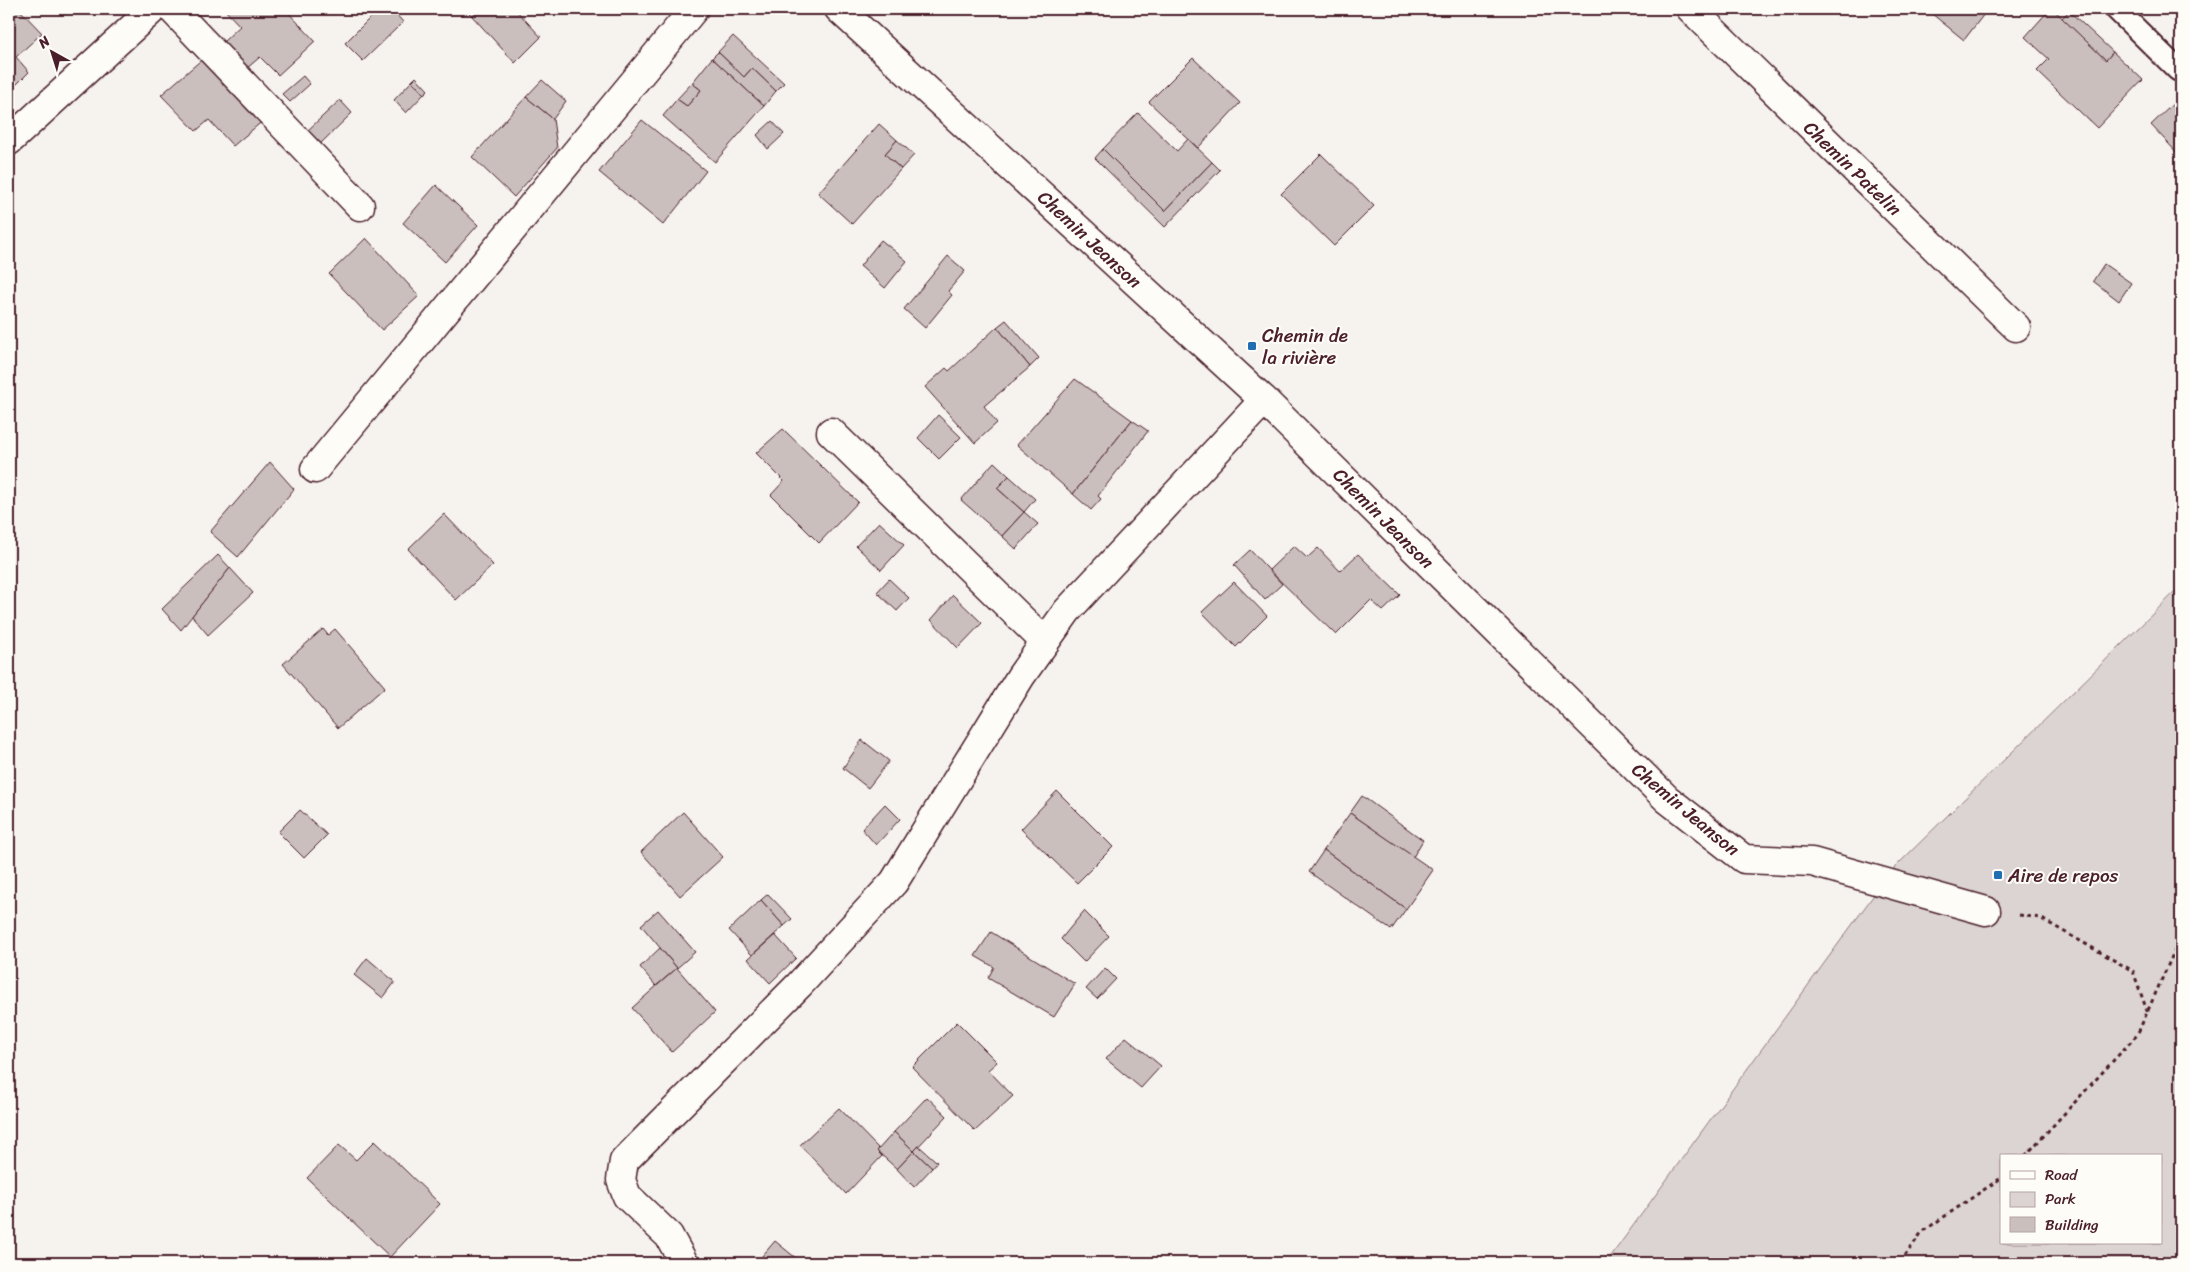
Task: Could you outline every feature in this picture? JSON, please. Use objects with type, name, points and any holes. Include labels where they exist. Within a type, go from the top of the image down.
[{"type":"street","points":[[9,141],[152,9]]},
{"type":"street","points":[[172,9],[360,206]]},
{"type":"street","points":[[315,469],[694,9]]},
{"type":"street","name":"Chemin Jeanson","points":[[839,9],[1264,400],[1667,799],[1744,859],[1812,862],[1986,911]]},
{"type":"street","name":"Chemin Patelin","points":[[1691,9],[2016,328]]},
{"type":"street","points":[[684,1263],[669,1236],[627,1196],[621,1180],[624,1161],[792,992],[894,882],[1016,684],[1067,611],[1264,400]]},
{"type":"street","points":[[832,432],[1045,642]]},
{"type":"lane","points":[[2116,9],[2178,70]]},
{"type":"path","points":[[1986,911],[2040,918],[2133,971],[2147,1012]]},
{"type":"path","points":[[2027,1154],[2137,1035],[2181,936]]},
{"type":"path","points":[[1900,1263],[1922,1232],[2000,1179]]},
{"type":"green space","points":[[2181,586],[2181,1263],[1606,1263],[1892,870]]},
{"type":"building","points":[[9,9],[19,9],[42,33],[16,57],[29,72],[9,92]]},
{"type":"building","points":[[224,9],[285,9],[315,41],[278,75],[260,57],[246,69],[223,42],[240,26]]},
{"type":"building","points":[[379,9],[391,9],[403,22],[363,61],[345,43]]},
{"type":"building","points":[[465,9],[479,9],[472,16]]},
{"type":"building","points":[[479,9],[515,9],[541,37],[515,63],[472,16]]},
{"type":"building","points":[[1926,9],[1988,9],[1964,40]]},
{"type":"building","points":[[2050,9],[2053,9],[2106,60],[2113,52],[2143,80],[2097,128],[2037,71],[2049,59],[2025,37]]},
{"type":"building","points":[[2069,11],[2113,52],[2106,60],[2062,18]]},
{"type":"building","points":[[733,36],[784,83],[776,91],[752,68],[744,77],[718,52]]},
{"type":"building","points":[[718,52],[744,77],[752,68],[776,91],[764,106],[712,58]]},
{"type":"building","points":[[207,55],[265,119],[233,146],[209,120],[196,131],[161,95]]},
{"type":"building","points":[[712,58],[764,106],[715,162],[663,116],[677,99],[687,106],[701,90],[692,83]]},
{"type":"building","points":[[1193,58],[1240,103],[1198,148],[1149,102]]},
{"type":"building","points":[[303,76],[310,84],[290,102],[282,94]]},
{"type":"building","points":[[416,77],[428,90],[424,94],[412,81]]},
{"type":"building","points":[[542,80],[566,101],[553,119],[526,97]]},
{"type":"building","points":[[412,81],[424,94],[406,113],[394,100]]},
{"type":"building","points":[[692,83],[701,90],[687,106],[677,99]]},
{"type":"building","points":[[526,97],[553,119],[557,148],[514,197],[472,157]]},
{"type":"building","points":[[2181,97],[2181,107],[2176,101]]},
{"type":"building","points":[[340,100],[352,113],[319,145],[306,132]]},
{"type":"building","points":[[2176,101],[2181,107],[2181,157],[2151,125]]},
{"type":"building","points":[[1138,113],[1177,151],[1188,139],[1212,162],[1165,211],[1103,149]]},
{"type":"building","points":[[642,120],[706,171],[663,225],[599,172]]},
{"type":"building","points":[[772,121],[784,134],[768,149],[757,135]]},
{"type":"building","points":[[879,124],[897,140],[885,154],[901,169],[852,224],[818,193]]},
{"type":"building","points":[[897,140],[914,155],[901,169],[885,154]]},
{"type":"building","points":[[1103,149],[1165,211],[1212,162],[1220,170],[1165,227],[1095,158]]},
{"type":"building","points":[[1321,154],[1374,206],[1334,246],[1281,194]]},
{"type":"building","points":[[436,185],[478,225],[445,262],[403,223]]},
{"type":"building","points":[[366,238],[419,296],[382,330],[329,274]]},
{"type":"building","points":[[881,240],[907,261],[885,288],[860,266]]},
{"type":"building","points":[[948,256],[965,271],[948,291],[952,295],[925,328],[904,309]]},
{"type":"building","points":[[2104,264],[2131,283],[2119,301],[2093,281]]},
{"type":"building","points":[[1006,320],[1039,358],[1030,367],[997,327]]},
{"type":"building","points":[[997,327],[1030,367],[984,406],[997,423],[975,443],[925,387],[946,368],[949,371]]},
{"type":"building","points":[[1075,379],[1132,420],[1073,494],[1017,445]]},
{"type":"building","points":[[938,415],[961,437],[939,459],[918,438]]},
{"type":"building","points":[[1132,420],[1148,431],[1098,496],[1101,499],[1091,510],[1073,494]]},
{"type":"building","points":[[783,429],[858,502],[819,543],[771,495],[784,481],[756,453]]},
{"type":"building","points":[[270,462],[294,489],[238,557],[210,532]]},
{"type":"building","points":[[994,462],[1009,476],[997,488],[1024,512],[1002,536],[961,500]]},
{"type":"building","points":[[1009,476],[1035,499],[1024,512],[997,488]]},
{"type":"building","points":[[1024,512],[1038,524],[1016,549],[1002,536]]},
{"type":"building","points":[[444,514],[493,565],[456,600],[408,549]]},
{"type":"building","points":[[879,522],[904,545],[881,570],[856,546]]},
{"type":"building","points":[[1294,546],[1307,558],[1318,548],[1340,571],[1358,554],[1400,595],[1383,611],[1371,600],[1336,635],[1269,570]]},
{"type":"building","points":[[1250,550],[1282,584],[1265,600],[1234,565]]},
{"type":"building","points":[[218,555],[230,568],[181,630],[162,609]]},
{"type":"building","points":[[230,568],[253,593],[208,635],[192,616]]},
{"type":"building","points":[[889,579],[909,598],[897,611],[877,592]]},
{"type":"building","points":[[1234,582],[1267,616],[1236,647],[1202,612]]},
{"type":"building","points":[[953,595],[982,623],[958,648],[931,620]]},
{"type":"building","points":[[323,629],[328,635],[335,629],[385,687],[338,728],[283,664]]},
{"type":"building","points":[[862,740],[889,761],[868,788],[843,768]]},
{"type":"building","points":[[1057,791],[1113,847],[1077,883],[1021,829]]},
{"type":"building","points":[[1362,796],[1423,840],[1413,857],[1350,813]]},
{"type":"building","points":[[885,804],[900,819],[876,845],[862,829]]},
{"type":"building","points":[[300,810],[327,835],[304,858],[278,832]]},
{"type":"building","points":[[683,812],[723,857],[680,896],[641,852]]},
{"type":"building","points":[[1350,813],[1433,870],[1406,909],[1324,850]]},
{"type":"building","points":[[1324,850],[1406,909],[1391,930],[1309,872]]},
{"type":"building","points":[[768,894],[792,919],[784,926],[761,900]]},
{"type":"building","points":[[761,900],[784,926],[752,955],[729,930]]},
{"type":"building","points":[[658,910],[695,952],[677,968],[641,925]]},
{"type":"building","points":[[1084,911],[1109,936],[1084,962],[1061,939]]},
{"type":"building","points":[[991,932],[1075,984],[1054,1017],[988,978],[994,967],[975,956]]},
{"type":"building","points":[[775,935],[796,958],[770,983],[748,959]]},
{"type":"building","points":[[660,948],[677,968],[656,986],[640,967]]},
{"type":"building","points":[[367,958],[395,982],[383,998],[354,975]]},
{"type":"building","points":[[677,968],[715,1012],[672,1052],[632,1008]]},
{"type":"building","points":[[1105,968],[1116,979],[1097,999],[1086,989]]},
{"type":"building","points":[[957,1022],[997,1062],[988,1070],[1013,1096],[975,1131],[912,1067]]},
{"type":"building","points":[[1126,1037],[1161,1066],[1141,1088],[1106,1059]]},
{"type":"building","points":[[927,1097],[947,1116],[914,1151],[894,1132]]},
{"type":"building","points":[[839,1108],[879,1149],[877,1151],[882,1156],[846,1194],[800,1145]]},
{"type":"building","points":[[894,1132],[914,1151],[897,1169],[877,1151]]},
{"type":"building","points":[[375,1141],[440,1204],[390,1257],[307,1178],[339,1145],[356,1160]]},
{"type":"building","points":[[919,1146],[937,1162],[932,1168],[914,1151]]},
{"type":"building","points":[[914,1151],[932,1168],[914,1187],[897,1169]]},
{"type":"building","points":[[775,1241],[802,1263],[756,1263]]},
{"type":"place","name":"Chemin de la rivière","points":[[1252,346]]},
{"type":"place","name":"Aire de repos","points":[[1998,875]]}]
